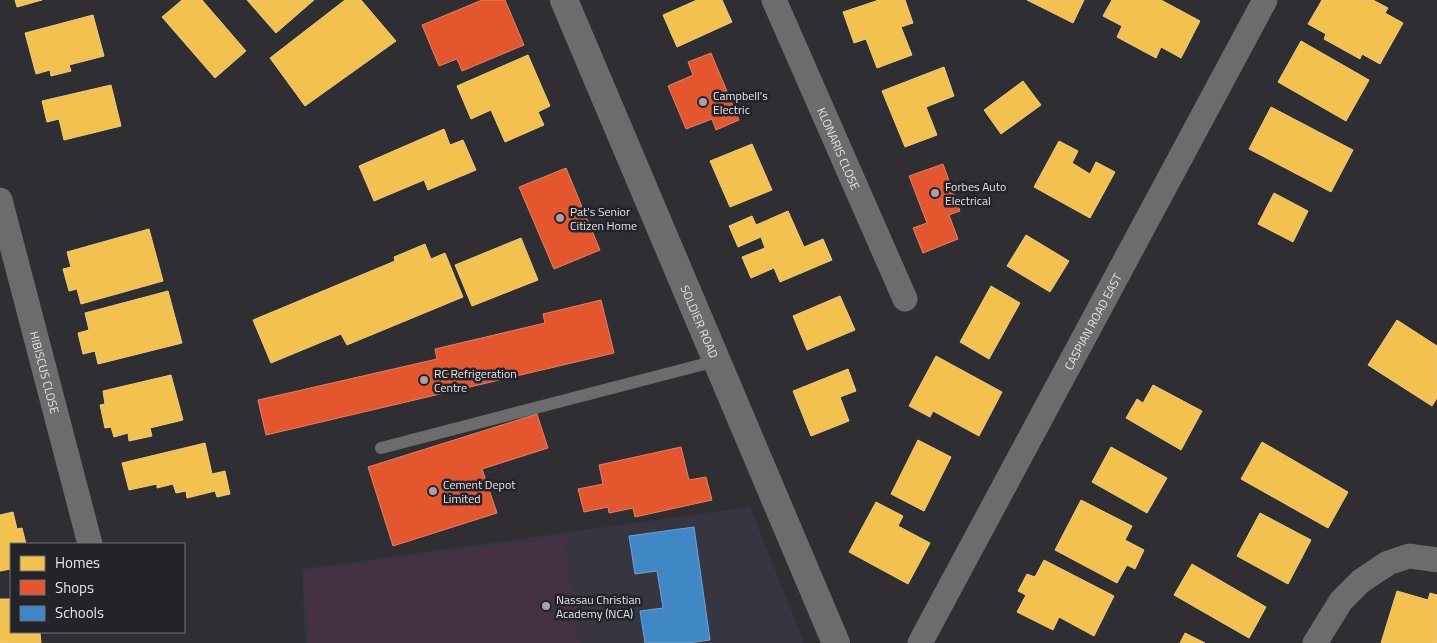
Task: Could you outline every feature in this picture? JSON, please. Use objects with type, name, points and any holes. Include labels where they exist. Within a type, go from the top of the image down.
[{"type":"main road","name":"SOLDIER ROAD","points":[[564,0],[836,643]]},
{"type":"street","name":"KLONARIS CLOSE","points":[[774,0],[905,299]]},
{"type":"street","name":"CASPIAN ROAD EAST","points":[[920,643],[1265,0]]},
{"type":"street","name":"HIBISCUS CLOSE","points":[[0,200],[90,543]]},
{"type":"street","points":[[1315,643],[1341,601],[1361,581],[1388,563],[1409,556],[1437,560]]},
{"type":"lane","points":[[381,448],[716,361]]},
{"type":"shaded area","name":"Nassau Christian Academy (NCA)","points":[[750,507],[804,643],[305,643],[302,569]]},
{"type":"shaded area","points":[[564,536],[580,643],[308,643],[304,571]]},
{"type":"building: Homes","points":[[15,0],[42,0],[17,7]]},
{"type":"building: Homes","points":[[182,0],[202,0],[246,51],[215,78],[162,17]]},
{"type":"building: Homes","points":[[247,0],[314,0],[276,33]]},
{"type":"building: Homes","points":[[345,0],[361,0],[396,41],[305,106],[270,58]]},
{"type":"building: Homes","points":[[697,0],[722,0],[732,22],[677,47],[663,15]]},
{"type":"building: Homes","points":[[879,0],[905,0],[913,23],[901,27],[912,55],[877,68],[866,39],[854,43],[843,12]]},
{"type":"building: Homes","points":[[1027,0],[1084,0],[1073,23]]},
{"type":"building: Homes","points":[[1112,0],[1161,0],[1200,21],[1181,58],[1161,47],[1156,58],[1117,37],[1122,26],[1103,16]]},
{"type":"building: Homes","points":[[1322,0],[1373,0],[1388,8],[1385,13],[1403,23],[1380,64],[1362,54],[1360,59],[1324,39],[1326,34],[1308,24]]},
{"type":"building: Homes","points":[[93,15],[104,56],[69,65],[71,71],[51,76],[50,70],[36,74],[25,33]]},
{"type":"building: Homes","points":[[1301,41],[1369,80],[1346,121],[1278,82]]},
{"type":"building: Homes","points":[[528,55],[550,106],[538,112],[544,125],[505,142],[491,110],[471,119],[457,86]]},
{"type":"building: Homes","points":[[944,67],[954,96],[926,107],[937,135],[905,147],[882,91]]},
{"type":"building: Homes","points":[[1023,81],[1041,105],[1001,134],[984,110]]},
{"type":"building: Homes","points":[[111,85],[121,126],[64,140],[59,119],[47,122],[42,101]]},
{"type":"building: Homes","points":[[1271,107],[1353,150],[1331,192],[1249,149]]},
{"type":"building: Homes","points":[[444,129],[450,145],[463,140],[476,170],[428,190],[424,180],[374,201],[359,166]]},
{"type":"building: Homes","points":[[1059,141],[1078,151],[1072,163],[1090,174],[1096,162],[1115,172],[1090,218],[1034,187]]},
{"type":"building: Homes","points":[[752,144],[772,190],[730,207],[710,161]]},
{"type":"building: Homes","points":[[1274,193],[1308,211],[1293,242],[1258,224]]},
{"type":"building: Homes","points":[[788,211],[804,247],[823,239],[832,260],[780,282],[774,268],[751,278],[742,257],[765,248],[761,237],[738,247],[729,226],[752,216],[756,225]]},
{"type":"building: Homes","points":[[149,229],[163,281],[81,304],[77,289],[69,291],[63,269],[71,267],[67,252]]},
{"type":"building: Homes","points":[[1026,235],[1069,261],[1050,292],[1007,266]]},
{"type":"building: Homes","points":[[521,238],[538,280],[472,306],[455,265]]},
{"type":"building: Homes","points":[[425,244],[431,259],[445,253],[463,297],[347,345],[341,334],[271,363],[253,320],[395,261],[394,257]]},
{"type":"building: Homes","points":[[991,286],[1020,303],[989,359],[960,342]]},
{"type":"building: Homes","points":[[168,291],[182,343],[98,364],[95,351],[83,354],[78,333],[89,330],[85,313]]},
{"type":"building: Homes","points":[[840,296],[855,330],[807,350],[793,316]]},
{"type":"building: Homes","points":[[1397,320],[1437,346],[1437,398],[1432,406],[1368,365]]},
{"type":"building: Homes","points":[[936,356],[1002,392],[979,436],[933,411],[930,417],[909,406]]},
{"type":"building: Homes","points":[[848,369],[856,391],[840,397],[849,421],[811,436],[793,391]]},
{"type":"building: Homes","points":[[171,375],[183,420],[150,428],[152,436],[129,441],[128,433],[114,437],[111,427],[105,428],[100,405],[105,404],[103,391]]},
{"type":"building: Homes","points":[[1153,385],[1202,411],[1181,450],[1126,418],[1137,399],[1143,403]]},
{"type":"building: Homes","points":[[918,440],[951,457],[924,511],[891,494]]},
{"type":"building: Homes","points":[[1262,442],[1348,492],[1328,528],[1241,479]]},
{"type":"building: Homes","points":[[205,443],[212,474],[225,471],[230,494],[217,497],[215,491],[187,498],[186,491],[176,493],[173,484],[157,488],[157,484],[129,490],[122,463]]},
{"type":"building: Homes","points":[[1111,447],[1167,478],[1147,513],[1092,482]]},
{"type":"building: Homes","points":[[1081,500],[1132,526],[1125,540],[1144,550],[1135,569],[1127,565],[1117,583],[1055,550]]},
{"type":"building: Homes","points":[[876,502],[903,516],[898,526],[930,543],[908,584],[849,552]]},
{"type":"building: Homes","points":[[13,512],[17,529],[22,528],[26,543],[10,543],[10,569],[0,571],[0,515]]},
{"type":"building: Homes","points":[[1260,513],[1311,540],[1288,584],[1237,556]]},
{"type":"building: Homes","points":[[1044,560],[1114,596],[1094,636],[1059,617],[1053,630],[1017,612],[1026,595],[1018,591],[1027,574],[1035,577]]},
{"type":"building: Homes","points":[[1192,564],[1266,607],[1249,638],[1174,595]]},
{"type":"building: Homes","points":[[1397,591],[1428,600],[1430,593],[1437,595],[1437,643],[1381,643]]},
{"type":"building: Homes","points":[[0,599],[10,599],[10,633],[40,633],[41,643],[0,643]]},
{"type":"building: Homes","points":[[1185,633],[1205,643],[1180,643]]},
{"type":"building: Shops","points":[[482,0],[505,0],[524,45],[462,71],[457,59],[439,66],[422,25]]},
{"type":"building: Shops","name":"Campbell's Electric","points":[[711,53],[739,120],[716,130],[712,119],[686,129],[668,86],[693,75],[688,62]]},
{"type":"building: Shops","name":"Forbes Auto Electrical","points":[[943,164],[960,211],[949,215],[958,239],[923,253],[913,228],[927,223],[909,176]]},
{"type":"building: Shops","name":"Pat's Senior Citizen Home","points":[[566,168],[600,250],[554,269],[519,187]]},
{"type":"building: Shops","name":"RC Refrigeration Centre","points":[[601,300],[614,353],[266,435],[258,400],[437,359],[435,349],[545,323],[543,314]]},
{"type":"building: Shops","name":"Cement Depot Limited","points":[[537,414],[548,448],[482,469],[497,513],[393,546],[368,467]]},
{"type":"building: Shops","points":[[681,447],[689,480],[706,477],[712,500],[635,517],[633,508],[609,513],[608,507],[584,512],[578,489],[603,484],[599,465]]},
{"type":"building: Schools","points":[[694,527],[710,640],[688,643],[645,643],[640,611],[663,608],[657,571],[635,574],[629,536]]},
{"type":"place","name":"Campbell's Electric","points":[[703,102]]},
{"type":"place","name":"Forbes Auto Electrical","points":[[935,193]]},
{"type":"place","name":"Pat's Senior Citizen Home","points":[[560,218]]},
{"type":"place","name":"RC Refrigeration Centre","points":[[424,380]]},
{"type":"place","name":"Cement Depot Limited","points":[[433,491]]},
{"type":"place","name":"Nassau Christian Academy (NCA)","points":[[546,606]]}]
